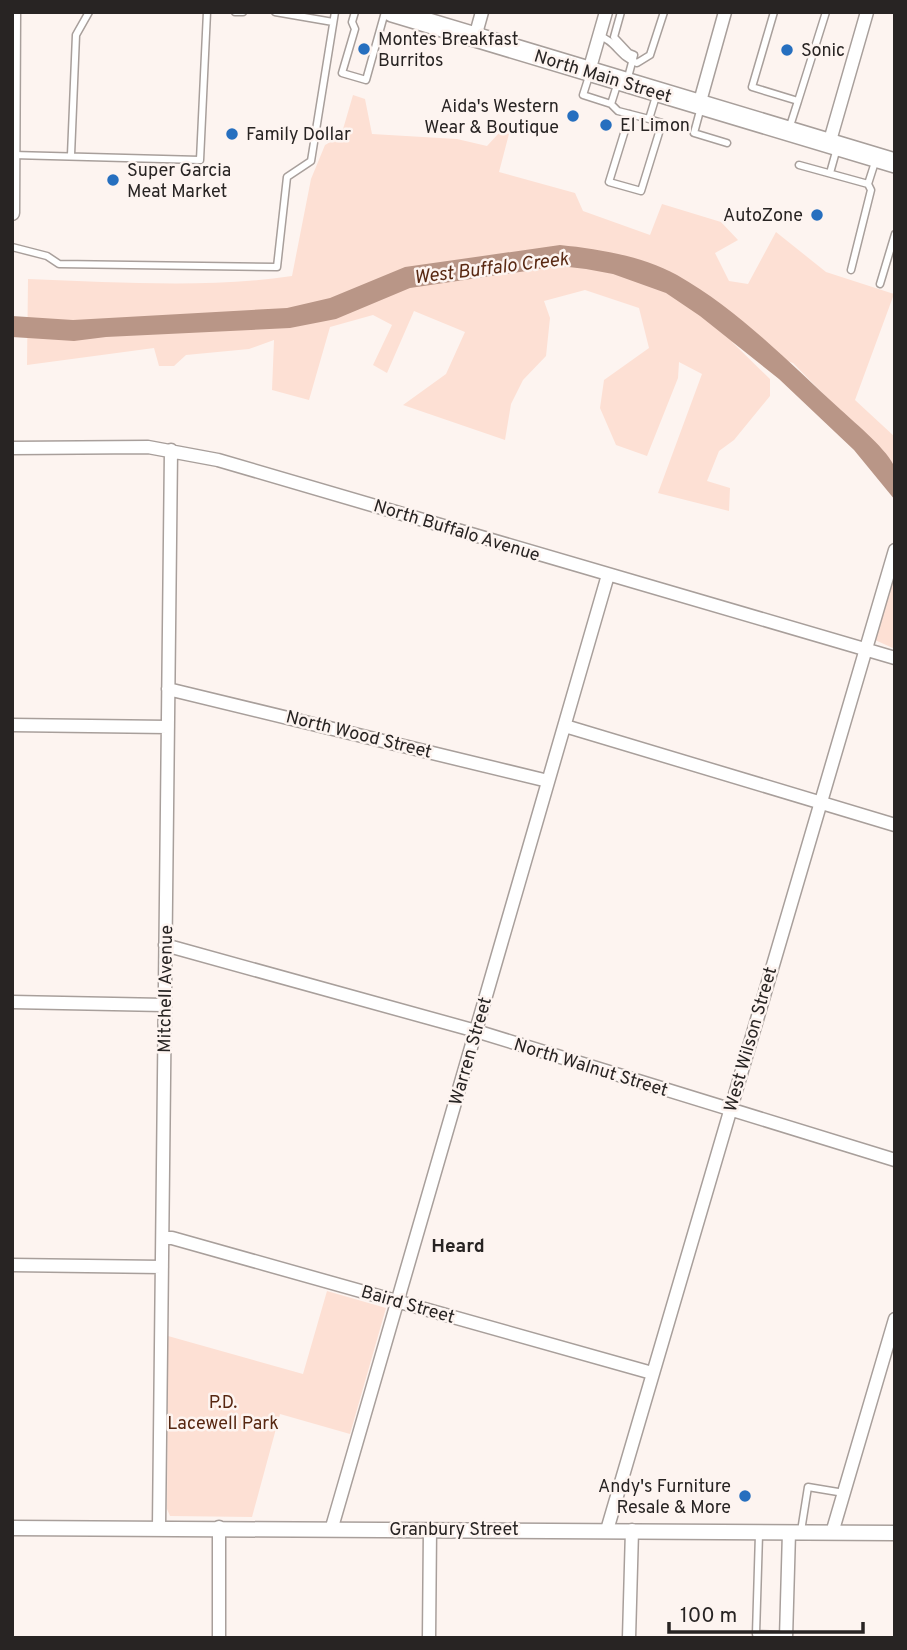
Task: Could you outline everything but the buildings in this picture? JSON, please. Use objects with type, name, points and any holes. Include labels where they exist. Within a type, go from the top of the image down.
[{"type":"main road","name":"North Main Street","points":[[402,14],[886,161]]},
{"type":"street","points":[[12,213],[13,12]]},
{"type":"street","points":[[475,37],[482,12]]},
{"type":"street","points":[[589,71],[606,12]]},
{"type":"street","points":[[700,105],[725,12]]},
{"type":"street","points":[[834,145],[865,13]]},
{"type":"street","name":"North Buffalo Avenue","points":[[12,447],[136,447],[171,450],[218,460],[895,658]]},
{"type":"street","name":"Mitchell Avenue","points":[[159,1527],[171,450]]},
{"type":"street","name":"West Wilson Street","points":[[607,1530],[819,801],[895,550]]},
{"type":"street","name":"Warren Street","points":[[332,1527],[608,575]]},
{"type":"street","name":"North Wood Street","points":[[168,689],[548,782]]},
{"type":"street","points":[[12,724],[168,727]]},
{"type":"street","points":[[565,726],[895,825]]},
{"type":"street","name":"North Walnut Street","points":[[165,945],[476,1031],[895,1160]]},
{"type":"street","points":[[12,1002],[164,1005]]},
{"type":"street","name":"Baird Street","points":[[163,1238],[652,1373]]},
{"type":"street","points":[[12,1265],[162,1266]]},
{"type":"street","points":[[832,1533],[895,1319]]},
{"type":"street","name":"Granbury Street","points":[[12,1528],[332,1527],[895,1533]]},
{"type":"street","points":[[219,1528],[219,1638]]},
{"type":"street","points":[[429,1638],[430,1529]]},
{"type":"street","points":[[629,1638],[632,1530]]},
{"type":"street","points":[[786,1637],[795,1532]]},
{"type":"lane","points":[[71,155],[76,35],[89,13],[83,12]]},
{"type":"lane","points":[[13,155],[200,160],[207,12]]},
{"type":"lane","points":[[235,12],[243,12]]},
{"type":"lane","points":[[275,12],[333,22]]},
{"type":"lane","points":[[12,247],[47,256],[59,264],[277,267],[287,177],[311,161],[335,12]]},
{"type":"lane","points":[[355,12],[352,22],[355,29],[342,73],[366,80],[386,12]]},
{"type":"lane","points":[[611,104],[634,55],[628,53],[614,37],[621,12]]},
{"type":"lane","points":[[599,36],[607,38],[624,59],[637,63],[650,55],[664,12]]},
{"type":"lane","points":[[774,12],[752,87],[798,101]]},
{"type":"lane","points":[[789,132],[826,12]]},
{"type":"lane","points":[[589,71],[583,95],[611,104],[618,111],[630,114],[649,119],[662,123],[642,191],[609,181],[630,114]]},
{"type":"lane","points":[[649,119],[658,92]]},
{"type":"lane","points":[[700,105],[694,133],[727,143]]},
{"type":"lane","points":[[830,173],[834,145]]},
{"type":"lane","points":[[868,184],[886,161]]},
{"type":"lane","points":[[799,165],[868,184],[872,190],[851,270]]},
{"type":"lane","points":[[880,284],[895,234]]},
{"type":"lane","points":[[795,1532],[808,1487],[844,1493]]},
{"type":"lane","points":[[759,1532],[756,1636],[786,1637]]},
{"type":"green space","points":[[353,95],[365,99],[372,134],[457,139],[487,146],[499,133],[510,130],[499,172],[575,193],[583,211],[650,235],[662,204],[721,222],[738,240],[715,253],[729,281],[748,284],[776,232],[826,272],[894,294],[855,400],[895,437],[895,467],[793,363],[732,342],[770,379],[770,396],[734,440],[719,451],[707,481],[730,488],[729,511],[658,493],[702,374],[679,362],[678,378],[647,456],[616,445],[600,408],[604,380],[649,348],[639,308],[585,290],[544,301],[550,318],[546,356],[523,380],[511,404],[505,440],[403,405],[446,374],[465,332],[414,311],[387,373],[373,365],[392,325],[373,315],[330,327],[309,400],[272,390],[274,340],[249,349],[186,355],[174,366],[159,366],[154,348],[27,365],[28,279],[193,283],[292,276],[311,179],[325,145],[341,136]]},
{"type":"green space","points":[[895,573],[895,649],[875,640]]},
{"type":"green space","name":"P.D. Lacewell Park","points":[[327,1291],[386,1308],[350,1434],[280,1414],[252,1517],[170,1516],[167,1509],[168,1336],[303,1374]]},
{"type":"water","name":"West Buffalo Creek","points":[[560,245],[605,251],[664,268],[721,304],[763,338],[879,446],[895,468],[895,500],[854,450],[779,379],[700,316],[666,293],[613,274],[586,269],[560,266],[410,288],[336,319],[290,328],[74,341],[12,337],[12,316],[73,320],[287,308],[330,298],[405,267]]},
{"type":"place","name":"Montes Breakfast Burritos","points":[[364,49]]},
{"type":"place","name":"Sonic","points":[[787,50]]},
{"type":"place","name":"Aida's Western Wear & Boutique","points":[[573,116]]},
{"type":"place","name":"El Limon","points":[[606,125]]},
{"type":"place","name":"Family Dollar","points":[[232,134]]},
{"type":"place","name":"Super Garcia Meat Market","points":[[113,180]]},
{"type":"place","name":"AutoZone","points":[[817,215]]},
{"type":"place","name":"Andy's Furniture Resale & More","points":[[745,1496]]},
{"type":"district","name":"Heard","points":[[458,1245]]}]
